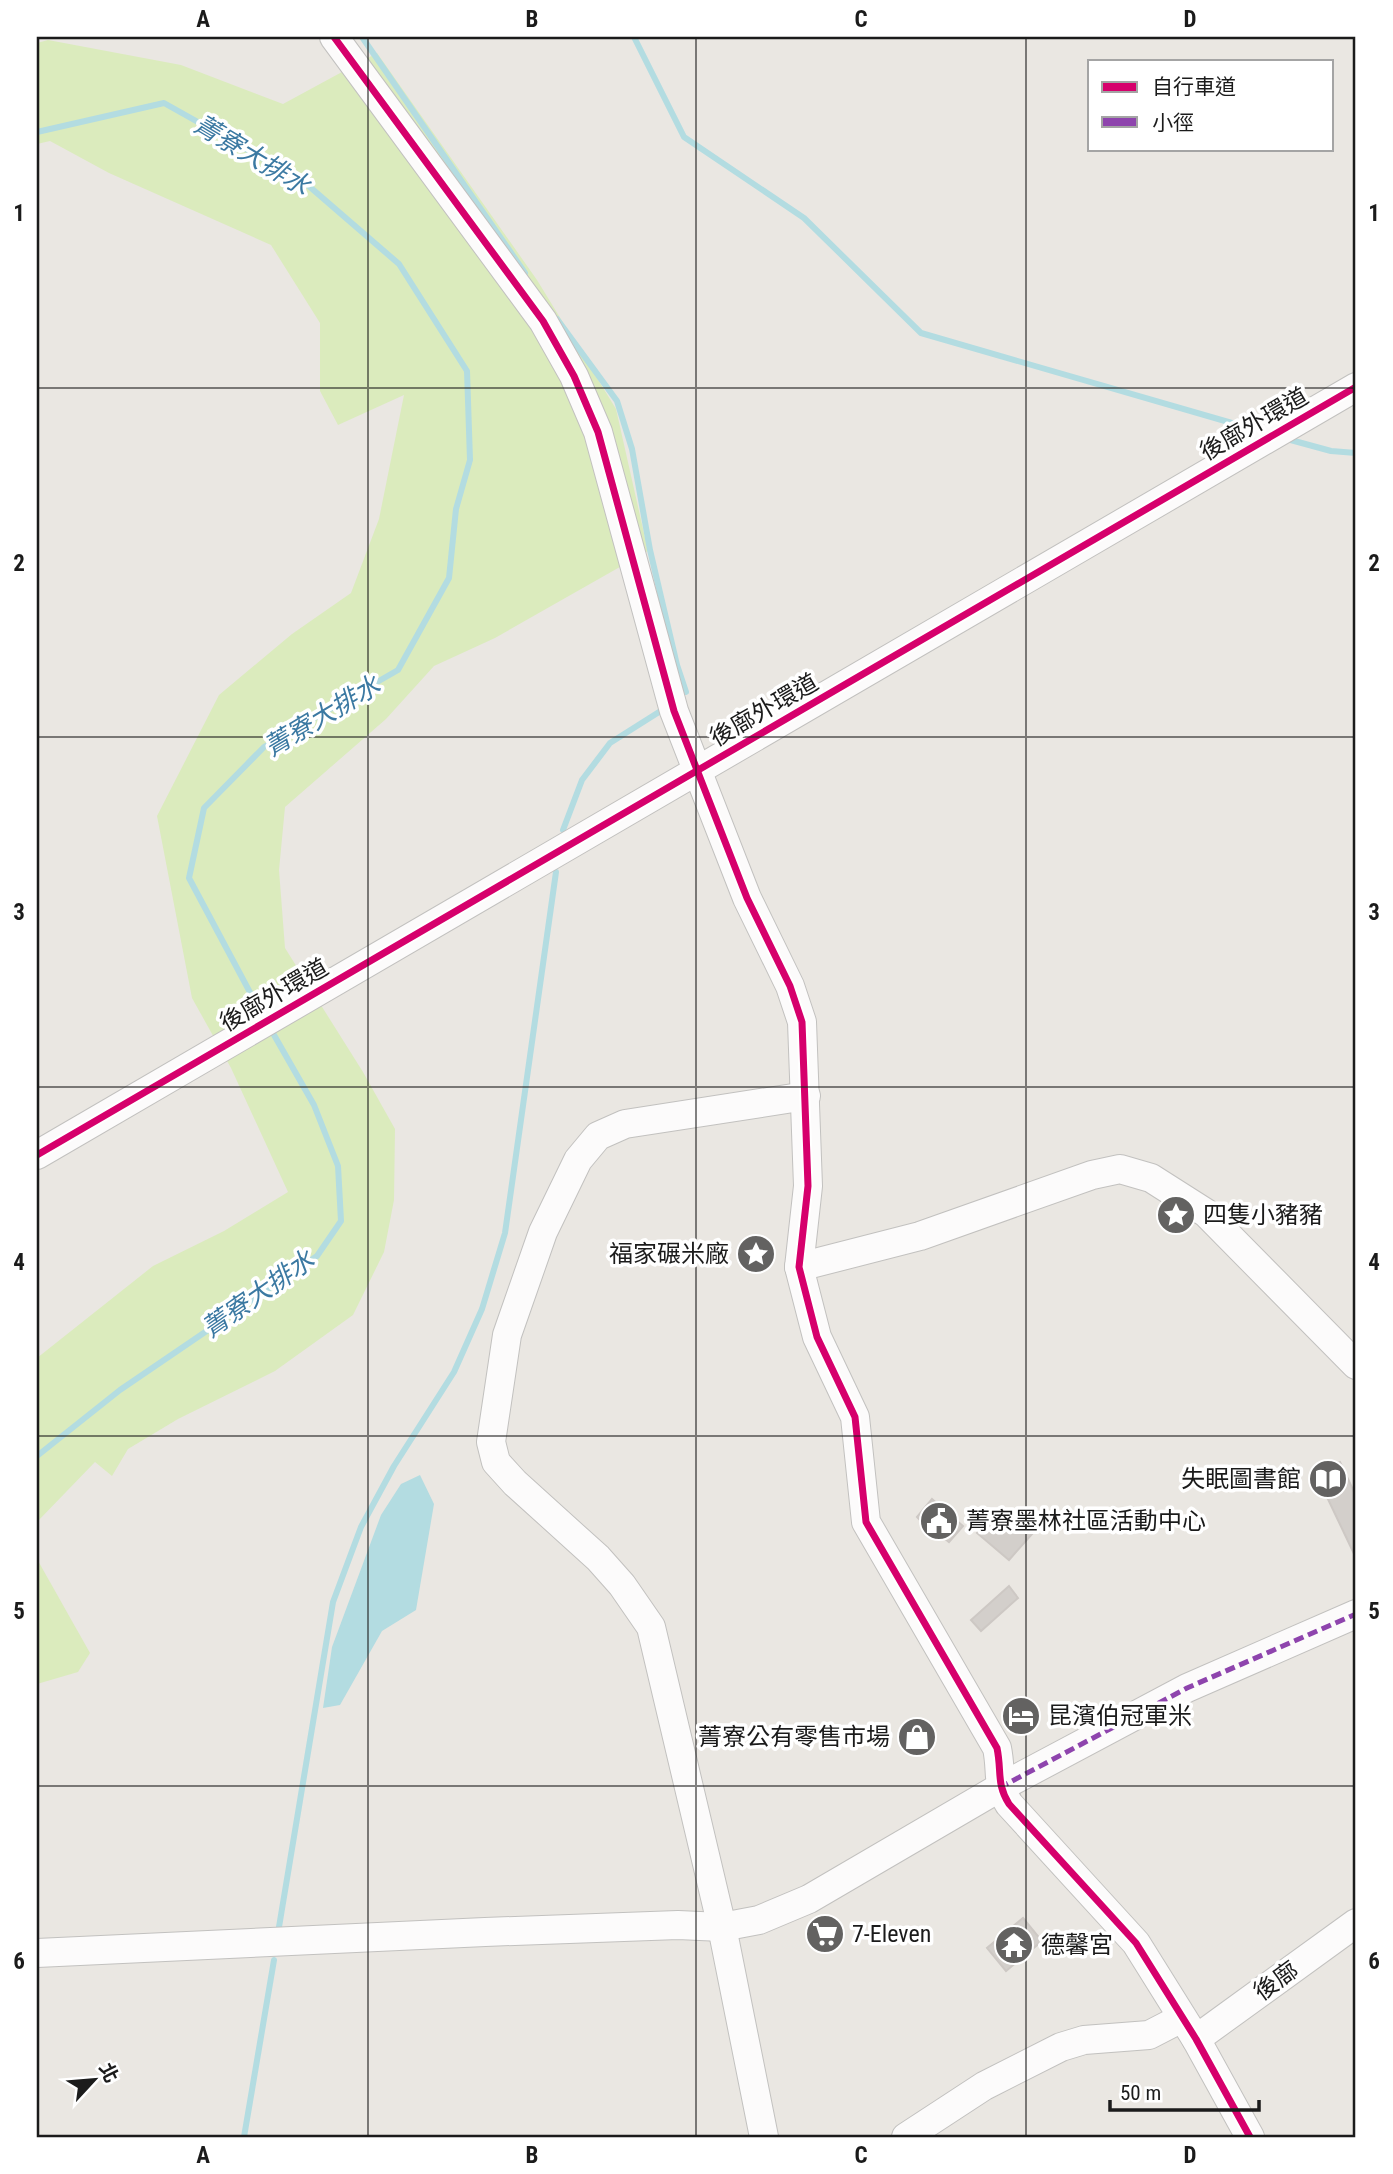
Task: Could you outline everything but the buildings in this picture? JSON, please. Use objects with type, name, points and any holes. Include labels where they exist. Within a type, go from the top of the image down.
[{"type":"street","points":[[334,37],[543,321],[574,376],[598,432],[674,711],[747,898],[790,986],[802,1022],[808,1186],[799,1267],[817,1337],[855,1417],[866,1522],[997,1748],[1001,1767],[999,1788],[1009,1804],[1136,1943],[1189,2028],[1251,2137]]},
{"type":"street","name":"後廍外環道","points":[[37,1155],[1356,387]]},
{"type":"street","points":[[764,2137],[722,1927],[651,1627],[622,1584],[598,1558],[515,1483],[496,1462],[491,1442],[507,1335],[543,1232],[579,1160],[598,1136],[625,1124],[806,1096]]},
{"type":"street","points":[[799,1267],[920,1236],[1092,1175],[1120,1169],[1152,1178],[1206,1213],[1356,1365]]},
{"type":"street","points":[[37,1953],[485,1932],[678,1925],[722,1927],[759,1920],[809,1899],[999,1788],[1187,1688],[1356,1614]]},
{"type":"street","name":"後廍","points":[[906,2137],[984,2086],[1061,2047],[1084,2040],[1149,2035],[1189,2028],[1356,1923]]},
{"type":"green space","points":[[48,40],[181,65],[283,104],[377,53],[537,280],[616,409],[648,551],[495,638],[434,666],[386,719],[285,807],[279,870],[285,948],[363,1072],[395,1129],[394,1200],[384,1252],[353,1315],[275,1371],[178,1419],[128,1449],[112,1476],[95,1462],[37,1522],[37,1358],[153,1266],[224,1231],[288,1192],[231,1068],[192,998],[157,816],[219,695],[292,634],[351,593],[379,519],[404,395],[338,425],[320,391],[320,323],[271,245],[109,173],[50,141],[37,144],[37,43]]},
{"type":"green space","points":[[37,1559],[90,1653],[78,1672],[37,1684]]},
{"type":"water","points":[[420,1475],[434,1504],[416,1610],[382,1631],[340,1705],[323,1708],[332,1647],[381,1515],[401,1484]]},
{"type":"waterway","points":[[362,37],[525,273]]},
{"type":"waterway","points":[[634,37],[684,137],[804,218],[921,333],[1263,432]]},
{"type":"waterway","name":"菁寮大排水","points":[[37,132],[164,103],[303,181],[399,264],[467,371],[470,460],[456,509],[449,578],[398,670],[264,747],[204,808],[189,878],[262,1015]]},
{"type":"waterway","points":[[557,319],[617,401],[632,449],[650,550],[686,692]]},
{"type":"waterway","points":[[1287,439],[1331,451],[1356,453]]},
{"type":"waterway","points":[[563,830],[582,780],[610,743],[659,712]]},
{"type":"waterway","points":[[278,1933],[333,1602],[361,1527],[394,1466],[454,1372],[482,1309],[505,1233],[556,872]]},
{"type":"waterway","name":"菁寮大排水","points":[[37,1456],[120,1390],[317,1256],[341,1221],[338,1166],[314,1105],[270,1028]]},
{"type":"waterway","points":[[244,2137],[274,1960]]},
{"type":"marked path","points":[[999,1788],[1187,1688],[1356,1614]]},
{"type":"cycle path","points":[[334,37],[543,321],[574,376],[598,432],[674,711],[747,898],[790,986],[802,1022],[808,1186],[799,1267],[817,1337],[855,1417],[866,1522],[997,1748],[1001,1783],[1009,1804],[1136,1943],[1196,2039],[1250,2137]]},
{"type":"cycle path","points":[[37,1155],[1356,387]]},
{"type":"place","name":"四隻小豬豬","points":[[1176,1215]]},
{"type":"place","name":"福家碾米廠","points":[[756,1254]]},
{"type":"place","name":"失眠圖書館","points":[[1328,1479]]},
{"type":"place","name":"菁寮墨林社區活動中心","points":[[939,1521]]},
{"type":"place","name":"昆濱伯冠軍米","points":[[1021,1716]]},
{"type":"place","name":"菁寮公有零售市場","points":[[917,1737]]},
{"type":"place","name":"7-Eleven","points":[[825,1934]]},
{"type":"place","name":"德馨宮","points":[[1014,1945]]}]
